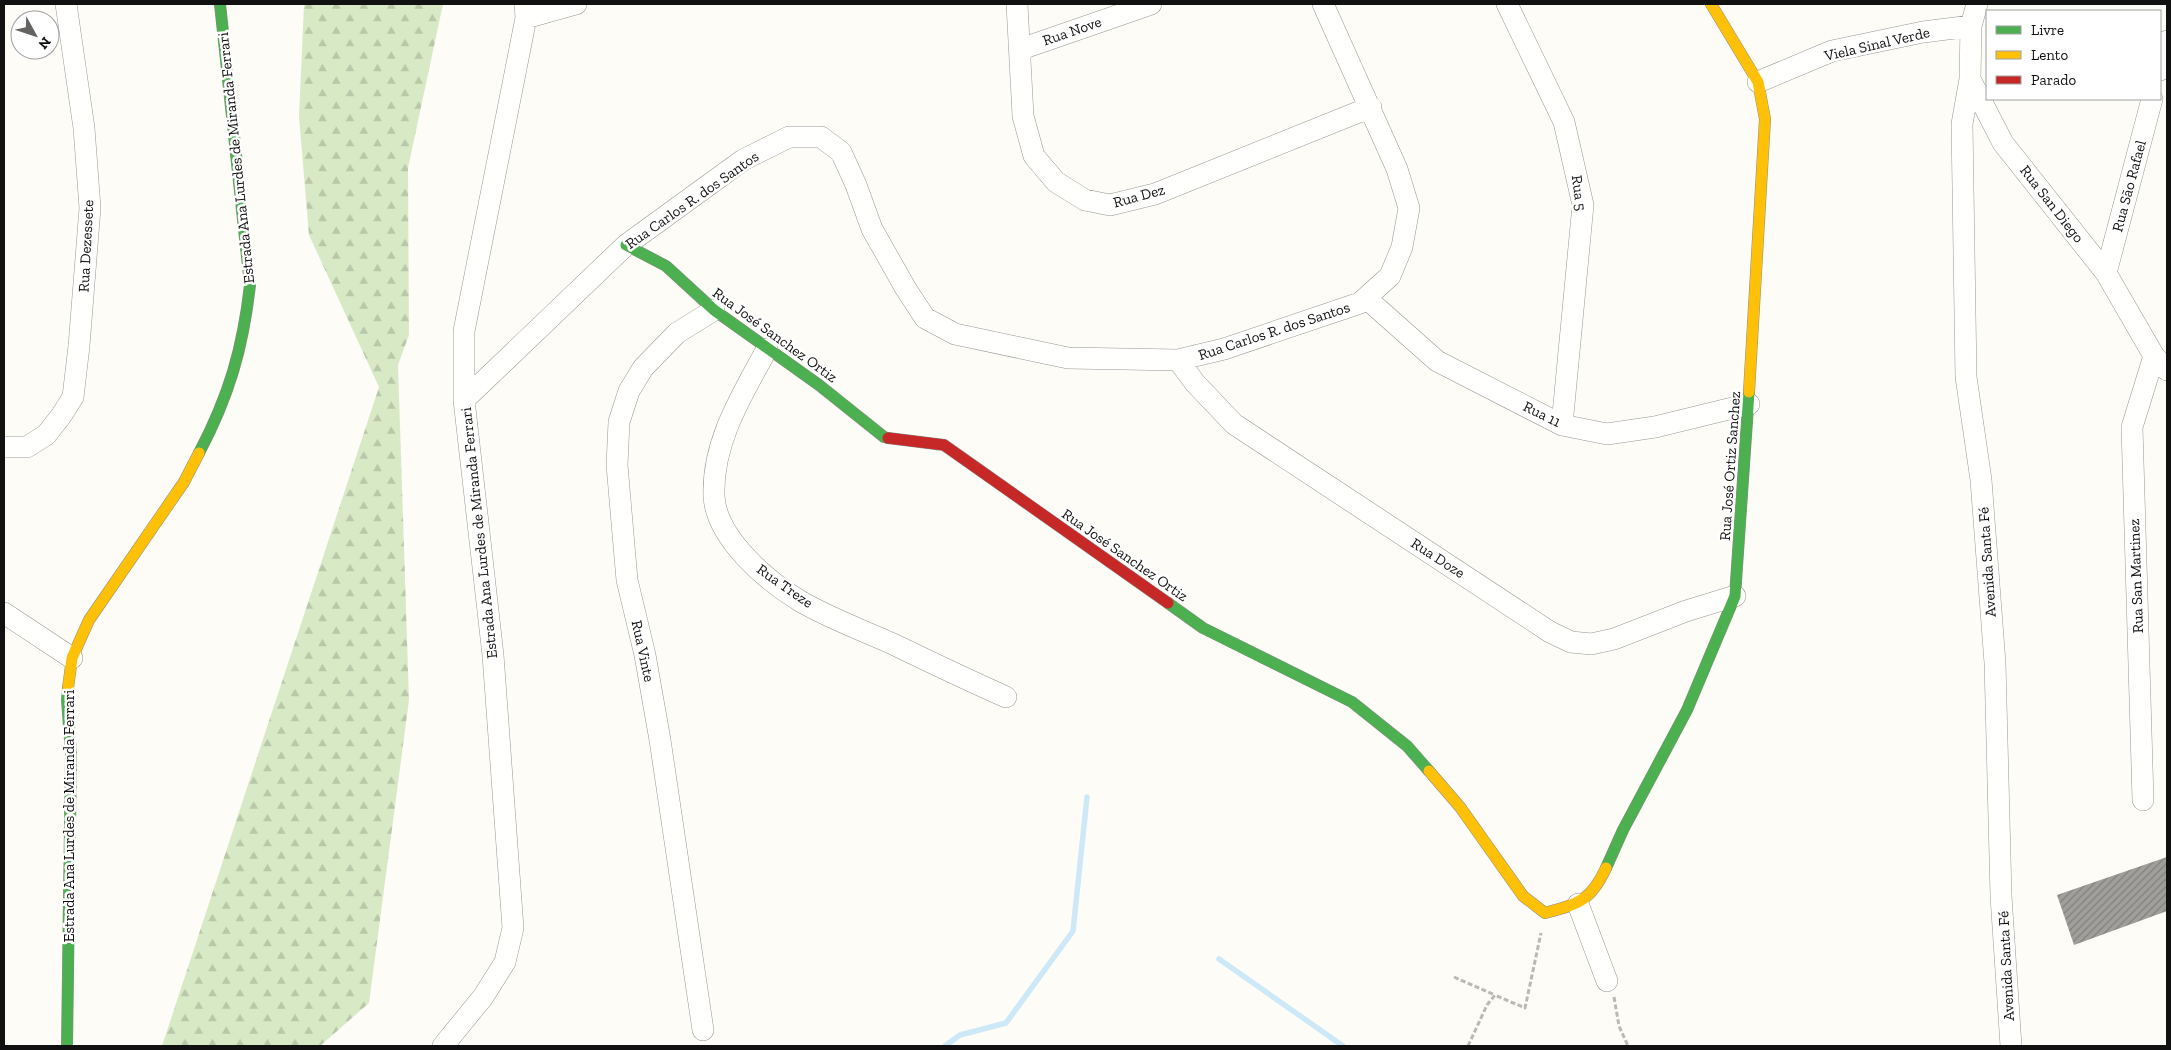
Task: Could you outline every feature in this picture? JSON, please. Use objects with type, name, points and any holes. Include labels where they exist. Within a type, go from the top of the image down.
[{"type":"street","name":"Rua Dezessete","points":[[4,447],[28,447],[46,435],[62,416],[73,396],[90,208],[84,128],[66,4]]},
{"type":"street","name":"Estrada Ana Lurdes de Miranda Ferrari","points":[[67,1046],[71,753],[67,700],[72,658],[89,620],[184,482],[210,432],[232,380],[245,328],[250,285],[220,4]]},
{"type":"street","points":[[525,11],[576,4]]},
{"type":"street","name":"Rua Dez","points":[[1017,4],[1021,49],[1022,116],[1034,156],[1056,182],[1085,200],[1110,205],[1155,194],[1371,107]]},
{"type":"street","name":"Rua Nove","points":[[1021,49],[1151,4]]},
{"type":"street","name":"Rua Carlos R. dos Santos","points":[[464,400],[626,245],[743,160],[789,137],[821,137],[841,152],[856,185],[872,229],[925,318],[954,334],[1068,358],[1178,360],[1224,349],[1360,303],[1390,276],[1402,247],[1409,208],[1397,169],[1324,4]]},
{"type":"street","name":"Rua 5","points":[[1507,4],[1564,122],[1583,205],[1562,425]]},
{"type":"street","name":"Rua José Ortiz Sanchez","points":[[1578,904],[1591,894],[1602,877],[1623,830],[1687,710],[1735,596],[1765,150],[1765,119],[1758,82],[1711,4]]},
{"type":"street","name":"Rua San Diego","points":[[1977,4],[1971,26],[1970,79],[2003,142],[2106,273],[2161,363]]},
{"type":"street","name":"Estrada Ana Lurdes de Miranda Ferrari","points":[[443,1046],[484,996],[505,962],[513,928],[493,655],[464,400],[464,331],[525,11]]},
{"type":"street","name":"Viela Sinal Verde","points":[[1758,82],[1832,51],[1923,32],[1971,26]]},
{"type":"street","points":[[2161,66],[2167,41]]},
{"type":"street","name":"Avenida Santa Fé","points":[[1970,79],[1962,124],[1966,377],[1980,480],[1995,663],[2002,896],[2011,1046]]},
{"type":"street","name":"Rua São Rafael","points":[[2106,273],[2152,100]]},
{"type":"street","name":"Rua José Sanchez Ortiz","points":[[626,245],[666,266],[714,310],[820,385],[884,437],[944,445],[1204,628],[1352,702],[1407,746],[1460,806],[1524,896],[1545,913]]},
{"type":"street","name":"Rua 11","points":[[1366,298],[1437,361],[1562,425],[1607,434],[1655,427],[1749,404]]},
{"type":"street","name":"Rua Vinte","points":[[703,1030],[660,740],[645,655],[627,580],[617,465],[619,422],[629,391],[643,368],[677,333],[714,310]]},
{"type":"street","name":"Rua Treze","points":[[767,349],[728,422],[715,472],[714,498],[721,522],[733,541],[758,570],[800,601],[1006,697]]},
{"type":"street","name":"Rua Doze","points":[[1178,360],[1195,383],[1234,424],[1550,632],[1571,642],[1592,644],[1614,639],[1686,611],[1735,596]]},
{"type":"street","name":"Rua San Martinez","points":[[2143,800],[2132,427],[2161,363]]},
{"type":"street","points":[[4,613],[72,658]]},
{"type":"street","points":[[1545,913],[1578,904],[1607,981]]},
{"type":"path","points":[[1454,977],[1525,1008],[1545,913]]},
{"type":"path","points":[[1607,981],[1617,1003],[1619,1026],[1628,1046]]},
{"type":"path","points":[[1468,1046],[1487,1005],[1495,996]]},
{"type":"green space","points":[[304,4],[443,4],[408,168],[409,335],[398,365],[409,700],[369,1003],[320,1046],[162,1046],[379,387],[309,235],[299,117]]},
{"type":"building","points":[[2167,857],[2167,911],[2074,945],[2057,895]]},
{"type":"waterway","points":[[945,1046],[960,1035],[1006,1023],[1073,931],[1087,797]]},
{"type":"waterway","points":[[1219,959],[1343,1046]]},
{"type":"traffic: fast","points":[[199,453],[219,412],[233,371],[239,351],[250,285],[220,4]]},
{"type":"traffic: fast","points":[[626,245],[666,266],[714,310],[819,385],[884,437],[888,438]]},
{"type":"traffic: fast","points":[[1606,868],[1623,830],[1687,710],[1735,596],[1749,392]]},
{"type":"traffic: fast","points":[[1168,603],[1203,628],[1352,702],[1407,746],[1429,771]]},
{"type":"traffic: fast","points":[[67,1046],[71,753],[67,700],[68,688]]},
{"type":"traffic: slow","points":[[1711,4],[1758,82],[1765,119],[1749,392]]},
{"type":"traffic: slow","points":[[68,688],[72,658],[89,620],[184,482],[199,453]]},
{"type":"traffic: slow","points":[[1429,771],[1460,807],[1523,896],[1545,913],[1575,904],[1589,894],[1595,888],[1606,868]]},
{"type":"traffic: jam","points":[[888,438],[944,445],[1168,603]]}]
